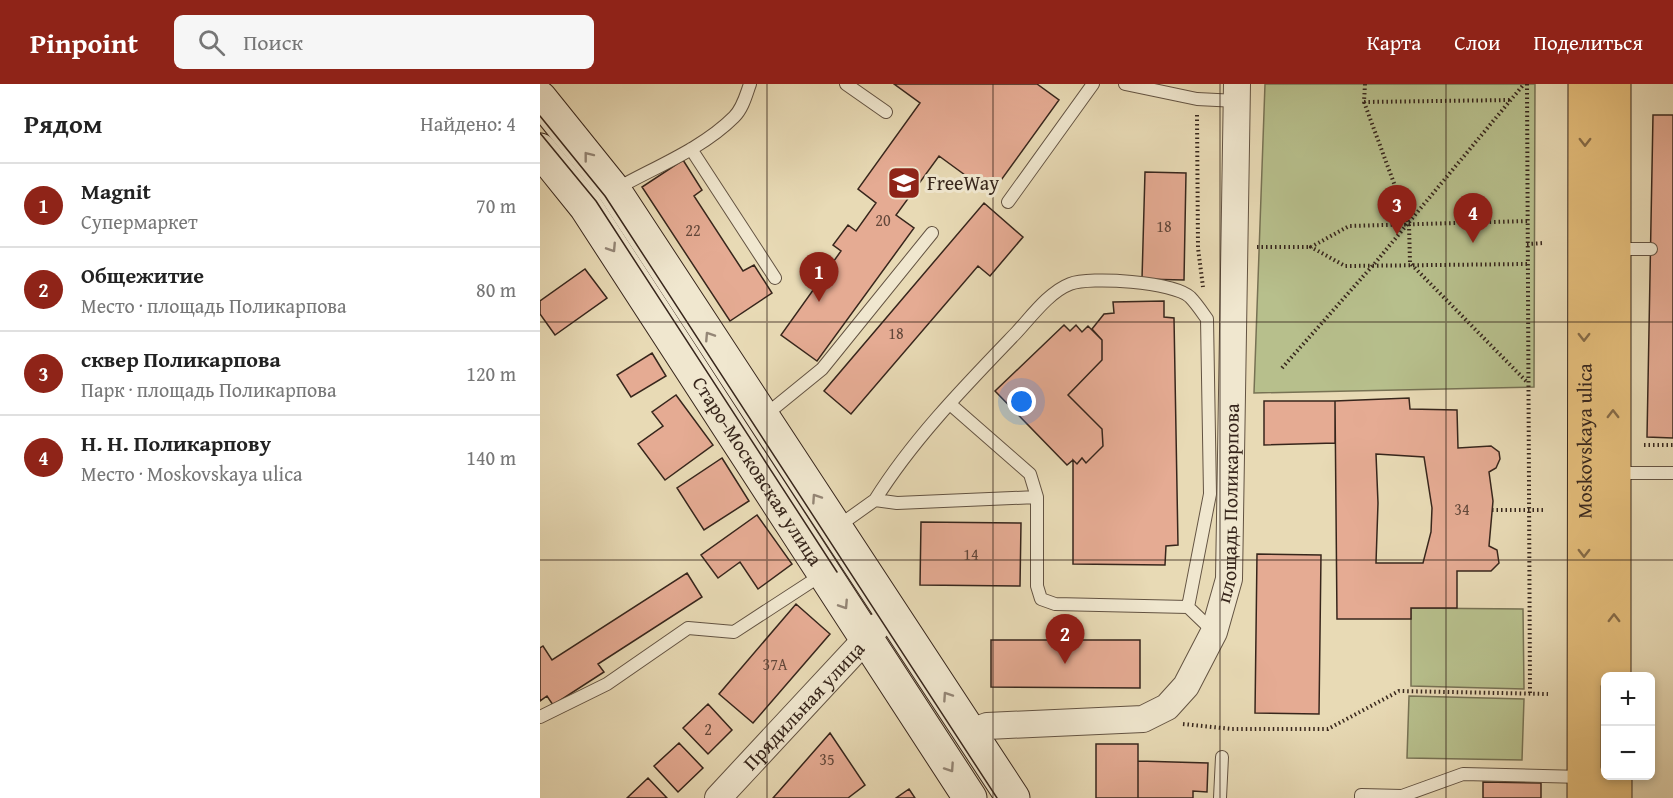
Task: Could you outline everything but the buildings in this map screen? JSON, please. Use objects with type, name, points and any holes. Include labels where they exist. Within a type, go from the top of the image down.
[{"type":"main road","name":"Moskovskaya ulica","points":[[1585,84],[1594,784],[1615,798]]},
{"type":"main road","name":"Moskovskaya ulica","points":[[1614,84],[1614,672]]},
{"type":"main road","points":[[540,98],[600,198],[762,417],[1013,798]]},
{"type":"main road","name":"Старо-Московская улица","points":[[540,150],[600,198],[824,574],[970,798]]},
{"type":"street","name":"площадь Поликарпова","points":[[971,732],[987,726],[1143,719],[1167,707],[1185,686],[1214,632],[1229,579],[1237,93]]},
{"type":"street","name":"Прядильная улица","points":[[718,798],[866,638],[892,616]]},
{"type":"lane","points":[[600,198],[691,149],[735,117],[744,103],[750,84]]},
{"type":"lane","points":[[846,84],[886,112]]},
{"type":"lane","points":[[1008,202],[1093,84]]},
{"type":"lane","points":[[1125,84],[1197,99],[1237,93]]},
{"type":"lane","points":[[691,149],[774,278]]},
{"type":"lane","points":[[762,417],[822,369],[932,233]]},
{"type":"lane","points":[[1614,249],[1651,249]]},
{"type":"lane","points":[[836,528],[875,500],[891,474],[950,404],[1044,303],[1068,285],[1086,280],[1163,287],[1189,296],[1207,319],[1210,494],[1188,608]]},
{"type":"lane","points":[[950,404],[1030,474],[1038,497],[1037,586],[1041,599],[1055,604],[1188,608],[1214,632]]},
{"type":"lane","points":[[1613,473],[1673,473]]},
{"type":"lane","points":[[875,500],[897,503],[1038,497]]},
{"type":"lane","points":[[540,717],[607,684],[688,628],[735,632],[824,574]]},
{"type":"lane","points":[[1220,798],[1222,757]]},
{"type":"lane","points":[[1361,798],[1361,795],[1402,796],[1463,774],[1594,784]]},
{"type":"path","points":[[1365,84],[1364,102],[1409,224],[1410,263],[1528,382]]},
{"type":"path","points":[[1282,368],[1409,224],[1526,84]]},
{"type":"path","points":[[1526,84],[1530,693]]},
{"type":"path","points":[[1197,99],[1198,248],[1207,319]]},
{"type":"path","points":[[1364,102],[1511,100]]},
{"type":"path","points":[[1311,247],[1349,226],[1528,221]]},
{"type":"path","points":[[1527,243],[1544,243]]},
{"type":"path","points":[[1260,246],[1311,247],[1345,266],[1375,263],[1527,264]]},
{"type":"path","points":[[1644,445],[1673,445]]},
{"type":"path","points":[[1492,510],[1546,510]]},
{"type":"path","points":[[1143,719],[1232,729],[1328,729],[1399,691],[1548,694]]},
{"type":"green space","points":[[1265,84],[1535,84],[1534,387],[1254,393]]},
{"type":"green space","points":[[1411,608],[1523,609],[1524,689],[1411,686]]},
{"type":"green space","points":[[1409,696],[1524,699],[1522,760],[1407,758]]},
{"type":"tram line","points":[[540,116],[605,196],[997,798]]},
{"type":"tram line","points":[[540,133],[596,201],[837,572]]},
{"type":"place","name":"FreeWay","points":[[904,183]]},
{"type":"place","name":"сквер Поликарпова","points":[[1397,235]]},
{"type":"place","name":"Н. Н. Поликарпову","points":[[1473,243]]},
{"type":"place","name":"Magnit","points":[[819,302]]},
{"type":"place","name":"Общежитие","points":[[1065,664]]}]
